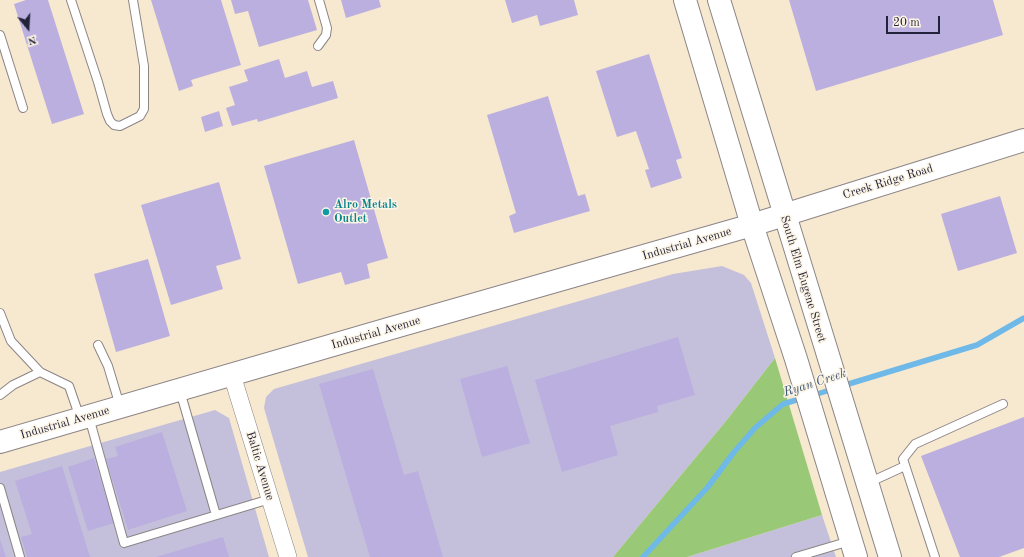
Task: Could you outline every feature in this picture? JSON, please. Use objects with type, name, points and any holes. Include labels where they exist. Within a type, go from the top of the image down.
[{"type":"main road","points":[[685,0],[752,225],[796,360],[853,549]]},
{"type":"main road","name":"South Elm Eugene Street","points":[[719,0],[890,557]]},
{"type":"main road","name":"Creek Ridge Road","points":[[752,225],[1024,140]]},
{"type":"main road","name":"Industrial Avenue","points":[[0,442],[752,225]]},
{"type":"street","name":"Baltic Avenue","points":[[232,375],[288,557]]},
{"type":"lane","points":[[71,0],[107,114],[110,121],[114,125],[120,126],[140,116],[144,109],[144,66],[133,0]]},
{"type":"lane","points":[[318,46],[326,35],[327,28],[319,0]]},
{"type":"lane","points":[[0,35],[23,108]]},
{"type":"lane","points":[[0,313],[11,341],[40,372],[69,386],[85,417],[124,543],[270,499]]},
{"type":"lane","points":[[98,345],[108,366],[120,407]]},
{"type":"lane","points":[[0,395],[13,384],[40,372]]},
{"type":"lane","points":[[180,390],[216,515]]},
{"type":"lane","points":[[935,557],[903,459],[915,444],[1003,404]]},
{"type":"lane","points":[[867,483],[905,466]]},
{"type":"lane","points":[[0,488],[20,557]]},
{"type":"lane","points":[[796,557],[853,549]]},
{"type":"shaded area","points":[[722,266],[744,275],[751,283],[775,358],[726,421],[613,557],[308,557],[264,408],[266,397],[274,389],[673,274]]},
{"type":"shaded area","points":[[215,410],[229,418],[269,557],[0,557],[0,472]]},
{"type":"shaded area","points":[[822,515],[836,557],[687,557]]},
{"type":"green space","points":[[775,358],[822,515],[687,557],[613,557],[726,421]]},
{"type":"building","points":[[26,0],[48,0],[84,114],[52,124],[14,4]]},
{"type":"building","points":[[151,0],[221,0],[241,65],[191,80],[193,86],[179,91]]},
{"type":"building","points":[[231,0],[308,0],[317,30],[259,47],[248,11],[235,14]]},
{"type":"building","points":[[341,0],[379,0],[381,7],[346,18]]},
{"type":"building","points":[[505,0],[574,0],[578,15],[540,26],[537,15],[512,23]]},
{"type":"building","points":[[789,0],[993,0],[1003,35],[816,91]]},
{"type":"building","points":[[649,54],[682,158],[676,160],[682,178],[651,188],[645,170],[649,169],[636,131],[617,137],[596,71]]},
{"type":"building","points":[[279,59],[285,78],[307,71],[312,87],[333,81],[338,98],[258,122],[257,119],[232,126],[226,108],[235,105],[229,87],[248,81],[244,70]]},
{"type":"building","points":[[548,96],[578,196],[585,194],[590,211],[514,233],[509,216],[516,213],[487,115]]},
{"type":"building","points":[[219,111],[223,126],[205,132],[201,117]]},
{"type":"building","name":"Alro Metals Outlet","points":[[354,140],[388,258],[367,264],[370,278],[345,285],[341,272],[298,284],[264,166]]},
{"type":"building","points":[[219,182],[241,259],[216,266],[223,289],[171,305],[141,205]]},
{"type":"building","points":[[1000,196],[1017,253],[958,271],[941,214]]},
{"type":"building","points":[[148,259],[170,336],[116,352],[94,274]]},
{"type":"building","points":[[678,337],[695,395],[657,406],[658,412],[610,426],[618,455],[562,472],[535,380]]},
{"type":"building","points":[[507,366],[530,443],[482,457],[460,379]]},
{"type":"building","points":[[373,369],[404,475],[418,471],[443,557],[370,557],[319,384]]},
{"type":"building","points":[[1024,417],[1024,548],[999,557],[960,557],[921,456]]},
{"type":"building","points":[[162,432],[187,511],[128,530],[106,459],[118,456],[115,447]]},
{"type":"building","points":[[94,458],[114,523],[88,531],[68,467]]},
{"type":"building","points":[[62,466],[90,557],[27,557],[21,537],[32,534],[15,481]]},
{"type":"building","points":[[223,537],[229,557],[156,557]]},
{"type":"building","points":[[0,539],[6,557],[0,557]]},
{"type":"waterway","name":"Ryan Creek","points":[[842,386],[977,345],[1024,318]]},
{"type":"waterway","name":"Ryan Creek","points":[[811,396],[833,389]]},
{"type":"waterway","name":"Ryan Creek","points":[[643,557],[707,488],[734,452],[755,428],[783,404],[803,398]]},
{"type":"place","name":"Alro Metals Outlet","points":[[326,212]]}]
